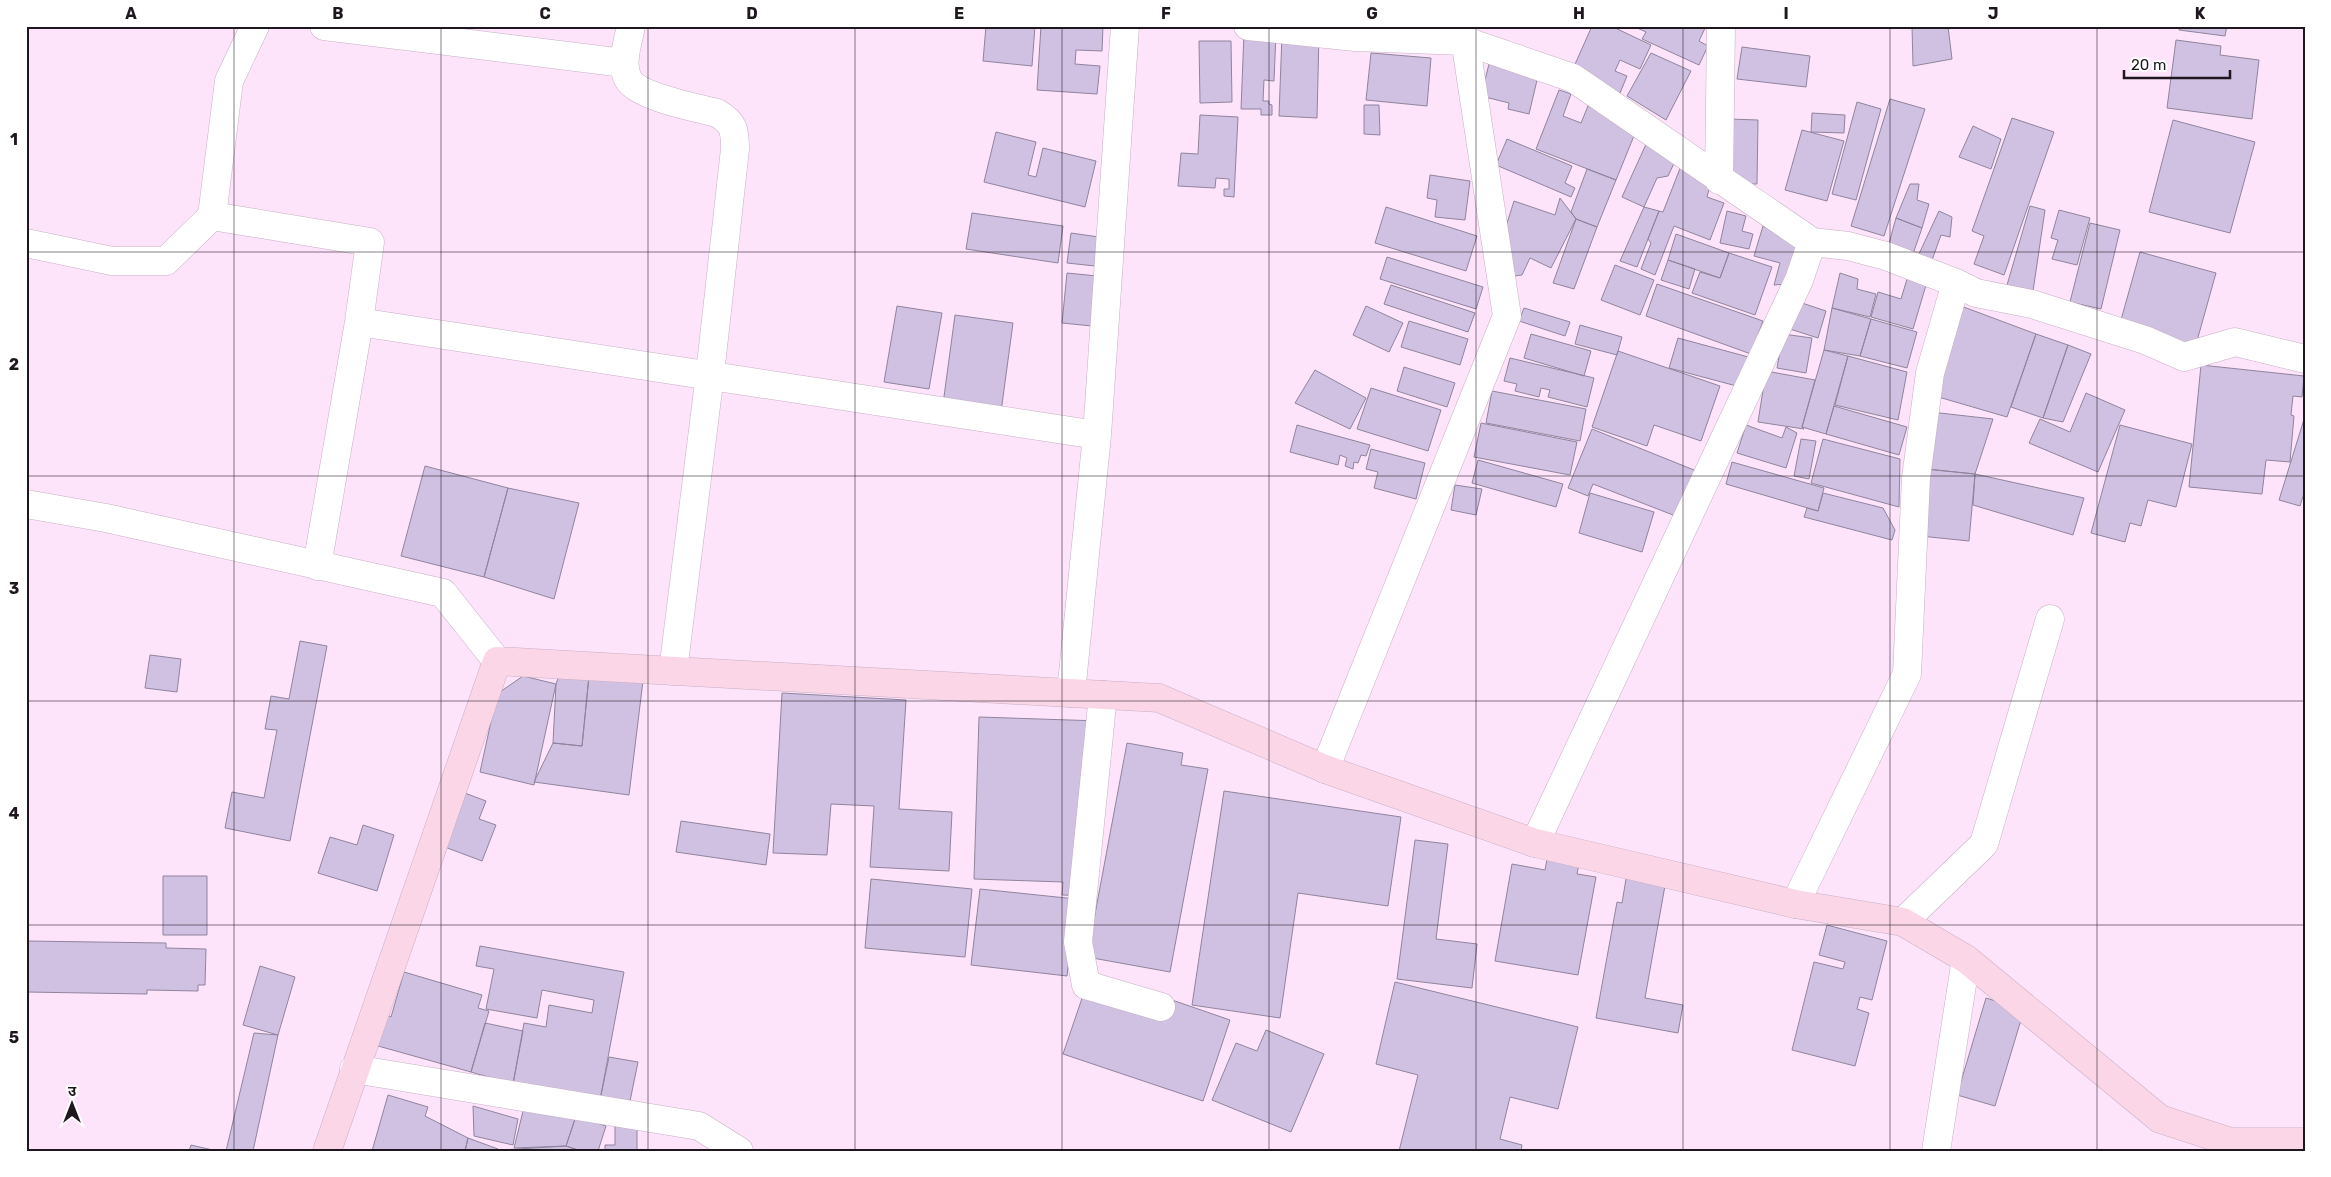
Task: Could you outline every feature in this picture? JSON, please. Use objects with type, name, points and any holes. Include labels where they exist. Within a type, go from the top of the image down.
[{"type":"street","points":[[26,243],[112,261],[166,261],[212,216],[229,81],[255,26]]},
{"type":"street","points":[[324,26],[624,63]]},
{"type":"street","points":[[631,26],[624,63],[628,80],[640,90],[717,113],[728,120],[735,133],[735,149],[710,374],[672,671]]},
{"type":"street","points":[[1071,693],[1098,435],[1125,26]]},
{"type":"street","points":[[1248,26],[1355,37],[1464,34],[1573,78],[1812,242],[1848,246],[1886,256],[1956,283],[1976,294],[2032,304],[2145,340],[2184,357],[2235,342],[2305,359]]},
{"type":"street","points":[[1719,180],[1721,26]]},
{"type":"street","points":[[1325,769],[1507,316],[1464,34]]},
{"type":"street","points":[[212,216],[370,242],[359,322],[317,566]]},
{"type":"street","points":[[1535,843],[1800,280],[1812,242]]},
{"type":"street","points":[[1795,904],[1907,674],[1916,478],[1930,373],[1956,283]]},
{"type":"street","points":[[359,322],[710,374],[1098,435]]},
{"type":"street","points":[[26,504],[106,518],[443,593],[497,661],[1159,698],[1325,769],[1535,843],[1795,904],[1903,922],[1966,959],[2160,1119],[2231,1142],[2260,1146],[2305,1142]]},
{"type":"street","points":[[1903,922],[1984,844],[2050,619]]},
{"type":"street","points":[[326,1151],[497,661]]},
{"type":"street","points":[[1103,695],[1078,942],[1086,985],[1161,1007]]},
{"type":"street","points":[[1936,1151],[1966,959]]},
{"type":"street","points":[[354,1069],[699,1126],[738,1151]]},
{"type":"building","points":[[986,26],[1035,26],[1032,66],[983,61]]},
{"type":"building","points":[[1041,26],[1103,26],[1102,51],[1076,50],[1075,64],[1100,66],[1097,94],[1037,90]]},
{"type":"building","points":[[1592,26],[1611,26],[1651,45],[1640,69],[1620,60],[1615,71],[1627,76],[1620,93],[1572,71]]},
{"type":"building","points":[[1633,26],[1706,26],[1699,41],[1708,46],[1699,65],[1642,39],[1646,32]]},
{"type":"building","points":[[1912,26],[1948,26],[1952,59],[1913,66]]},
{"type":"building","points":[[2180,26],[2227,26],[2225,36],[2179,30]]},
{"type":"building","points":[[1244,33],[1276,33],[1274,81],[1264,80],[1263,101],[1269,101],[1269,104],[1272,105],[1272,115],[1261,115],[1261,109],[1241,109]]},
{"type":"building","points":[[1282,34],[1319,35],[1317,118],[1279,116]]},
{"type":"building","points":[[2176,40],[2221,46],[2220,55],[2259,60],[2252,119],[2167,108]]},
{"type":"building","points":[[1199,41],[1231,41],[1232,102],[1200,103]]},
{"type":"building","points":[[1742,47],[1810,56],[1806,87],[1737,79]]},
{"type":"building","points":[[1371,53],[1431,58],[1427,106],[1366,100]]},
{"type":"building","points":[[1651,53],[1691,71],[1666,120],[1627,96]]},
{"type":"building","points":[[1489,64],[1538,76],[1529,114],[1508,109],[1509,103],[1481,96]]},
{"type":"building","points":[[1559,90],[1571,94],[1563,116],[1581,123],[1588,106],[1638,126],[1616,180],[1536,149]]},
{"type":"building","points":[[1890,99],[1925,109],[1884,236],[1851,226]]},
{"type":"building","points":[[1857,102],[1881,109],[1856,200],[1832,194]]},
{"type":"building","points":[[1364,105],[1379,105],[1380,135],[1364,134]]},
{"type":"building","points":[[1812,113],[1845,115],[1844,133],[1811,132]]},
{"type":"building","points":[[1200,115],[1238,117],[1234,197],[1224,196],[1224,189],[1229,189],[1229,179],[1216,178],[1215,188],[1178,186],[1181,153],[1198,154]]},
{"type":"building","points":[[2012,118],[2054,132],[2004,275],[1974,264],[1984,236],[1972,231]]},
{"type":"building","points":[[1729,119],[1758,120],[1757,184],[1727,184]]},
{"type":"building","points":[[2173,120],[2255,142],[2230,233],[2149,212]]},
{"type":"building","points":[[1973,126],[2001,139],[1991,169],[1959,157]]},
{"type":"building","points":[[1802,130],[1844,141],[1827,201],[1785,190]]},
{"type":"building","points":[[996,132],[1036,142],[1028,175],[1036,177],[1043,148],[1096,161],[1085,207],[984,182]]},
{"type":"building","points":[[1507,139],[1572,166],[1565,183],[1575,188],[1571,197],[1496,165]]},
{"type":"building","points":[[1647,142],[1677,157],[1668,176],[1657,178],[1644,207],[1622,197]]},
{"type":"building","points":[[1681,166],[1712,178],[1707,197],[1724,203],[1710,240],[1674,226],[1655,275],[1641,269],[1651,243],[1648,239],[1659,211],[1663,212]]},
{"type":"building","points":[[1587,169],[1616,180],[1597,227],[1576,219],[1571,212]]},
{"type":"building","points":[[1430,175],[1470,181],[1465,220],[1435,217],[1437,200],[1427,198]]},
{"type":"building","points":[[1910,184],[1919,184],[1917,200],[1929,204],[1922,228],[1896,218]]},
{"type":"building","points":[[1560,198],[1576,219],[1551,268],[1530,258],[1522,275],[1507,277],[1502,239],[1514,201],[1555,215]]},
{"type":"building","points":[[2030,206],[2045,210],[2032,298],[2005,292]]},
{"type":"building","points":[[1386,207],[1477,236],[1466,271],[1375,243]]},
{"type":"building","points":[[1644,207],[1659,211],[1637,267],[1620,261]]},
{"type":"building","points":[[2059,210],[2090,218],[2077,265],[2052,259],[2058,240],[2051,238]]},
{"type":"building","points":[[1727,211],[1746,216],[1742,231],[1753,234],[1749,249],[1720,243]]},
{"type":"building","points":[[1939,211],[1952,217],[1950,237],[1941,235],[1931,263],[1918,256]]},
{"type":"building","points":[[972,213],[1063,226],[1058,263],[966,249]]},
{"type":"building","points":[[1896,218],[1922,228],[1913,254],[1888,247]]},
{"type":"building","points":[[1576,219],[1597,227],[1574,289],[1553,283]]},
{"type":"building","points":[[2090,223],[2120,230],[2101,309],[2070,302]]},
{"type":"building","points":[[1763,226],[1805,250],[1786,284],[1774,285],[1780,263],[1754,256]]},
{"type":"building","points":[[1071,233],[1099,237],[1095,266],[1067,263]]},
{"type":"building","points":[[1676,234],[1729,253],[1720,278],[1668,260]]},
{"type":"building","points":[[2140,252],[2216,273],[2195,348],[2119,327]]},
{"type":"building","points":[[1729,253],[1772,267],[1755,315],[1692,293],[1700,272],[1720,278]]},
{"type":"building","points":[[1387,257],[1483,287],[1476,309],[1380,279]]},
{"type":"building","points":[[1668,260],[1695,269],[1689,289],[1661,280]]},
{"type":"building","points":[[1615,265],[1654,280],[1640,315],[1601,300]]},
{"type":"building","points":[[1910,269],[1929,275],[1913,329],[1871,317],[1878,292],[1901,299]]},
{"type":"building","points":[[1067,273],[1097,276],[1092,326],[1062,323]]},
{"type":"building","points":[[1840,273],[1858,279],[1857,289],[1876,294],[1870,317],[1832,308]]},
{"type":"building","points":[[1657,284],[1763,321],[1751,354],[1646,316]]},
{"type":"building","points":[[1391,285],[1475,313],[1468,332],[1384,304]]},
{"type":"building","points":[[1799,302],[1826,311],[1818,338],[1790,329]]},
{"type":"building","points":[[897,306],[942,313],[929,389],[884,382]]},
{"type":"building","points":[[1366,306],[1403,323],[1389,352],[1353,335]]},
{"type":"building","points":[[1961,306],[2036,334],[2007,417],[1935,396]]},
{"type":"building","points":[[1524,308],[1570,322],[1565,336],[1519,321]]},
{"type":"building","points":[[1832,308],[1871,319],[1860,356],[1824,350]]},
{"type":"building","points":[[955,315],[1013,323],[1001,412],[943,404]]},
{"type":"building","points":[[1871,319],[1917,332],[1907,368],[1860,356]]},
{"type":"building","points":[[1409,321],[1468,339],[1460,365],[1401,347]]},
{"type":"building","points":[[1580,325],[1622,337],[1617,355],[1575,344]]},
{"type":"building","points":[[1531,334],[1591,351],[1584,376],[1524,358]]},
{"type":"building","points":[[1783,334],[1812,338],[1806,373],[1777,368]]},
{"type":"building","points":[[2036,334],[2068,345],[2043,418],[2011,407]]},
{"type":"building","points":[[1678,338],[1752,358],[1744,388],[1669,368]]},
{"type":"building","points":[[2068,345],[2091,354],[2063,422],[2043,418]]},
{"type":"building","points":[[1824,350],[1848,356],[1826,434],[1802,427]]},
{"type":"building","points":[[1618,351],[1720,386],[1701,441],[1654,425],[1647,446],[1592,427]]},
{"type":"building","points":[[1848,356],[1907,372],[1898,420],[1835,405]]},
{"type":"building","points":[[1510,358],[1594,378],[1587,407],[1548,397],[1550,390],[1541,388],[1539,397],[1515,391],[1517,384],[1504,381]]},
{"type":"building","points":[[2201,365],[2304,376],[2302,397],[2293,396],[2291,415],[2294,416],[2290,462],[2266,460],[2262,494],[2189,487]]},
{"type":"building","points":[[1404,367],[1455,383],[1447,407],[1397,391]]},
{"type":"building","points":[[1315,370],[1366,398],[1350,429],[1295,403]]},
{"type":"building","points":[[1766,371],[1815,380],[1802,427],[1804,429],[1758,422]]},
{"type":"building","points":[[1371,388],[1441,410],[1428,451],[1357,429]]},
{"type":"building","points":[[1492,391],[1586,409],[1580,441],[1486,423]]},
{"type":"building","points":[[2086,393],[2125,410],[2098,472],[2029,443],[2040,419],[2070,432]]},
{"type":"building","points":[[1834,406],[1907,427],[1899,455],[1826,434]]},
{"type":"building","points":[[1931,412],[1993,419],[1975,474],[1926,469]]},
{"type":"building","points":[[2305,416],[2305,490],[2300,506],[2279,500]]},
{"type":"building","points":[[1481,423],[1577,442],[1570,475],[1474,457]]},
{"type":"building","points":[[1297,425],[1370,445],[1366,456],[1361,455],[1358,463],[1354,462],[1353,469],[1345,466],[1347,458],[1340,455],[1338,465],[1290,452]]},
{"type":"building","points":[[1746,425],[1782,438],[1786,427],[1797,433],[1786,468],[1737,453]]},
{"type":"building","points":[[2120,425],[2192,444],[2176,507],[2148,500],[2141,526],[2130,523],[2125,542],[2091,533]]},
{"type":"building","points":[[1592,429],[1704,474],[1686,520],[1593,484],[1588,496],[1568,488]]},
{"type":"building","points":[[1801,439],[1816,441],[1809,479],[1794,476]]},
{"type":"building","points":[[1823,439],[1900,459],[1899,507],[1811,483]]},
{"type":"building","points":[[1371,449],[1425,463],[1416,499],[1374,488],[1378,472],[1366,469]]},
{"type":"building","points":[[1478,460],[1563,484],[1556,507],[1472,483]]},
{"type":"building","points":[[1732,462],[1824,488],[1818,511],[1726,484]]},
{"type":"building","points":[[425,466],[508,488],[484,577],[401,556]]},
{"type":"building","points":[[1926,469],[1975,474],[1969,541],[1920,536]]},
{"type":"building","points":[[1975,474],[2084,498],[2073,535],[1973,505]]},
{"type":"building","points":[[1455,485],[1482,489],[1476,515],[1451,510]]},
{"type":"building","points":[[508,488],[579,503],[554,599],[484,577]]},
{"type":"building","points":[[1590,493],[1654,512],[1642,552],[1579,533]]},
{"type":"building","points":[[1823,493],[1883,508],[1895,530],[1892,540],[1804,517],[1807,508],[1818,511]]},
{"type":"building","points":[[300,641],[327,646],[290,841],[225,828],[232,792],[264,798],[277,730],[265,729],[271,696],[289,699]]},
{"type":"building","points":[[150,655],[181,659],[177,692],[145,688]]},
{"type":"building","points":[[560,673],[589,676],[582,746],[553,743],[556,684]]},
{"type":"building","points":[[523,676],[556,684],[534,785],[480,772],[497,694]]},
{"type":"building","points":[[589,676],[643,681],[629,795],[534,782],[553,743],[582,746]]},
{"type":"building","points":[[782,693],[906,700],[899,809],[952,812],[949,871],[870,867],[874,806],[831,804],[827,855],[773,853]]},
{"type":"building","points":[[979,717],[1100,721],[1094,896],[1062,895],[1063,882],[974,879]]},
{"type":"building","points":[[1127,743],[1183,753],[1181,765],[1208,769],[1170,972],[1087,957]]},
{"type":"building","points":[[1224,791],[1401,817],[1388,906],[1298,893],[1280,1018],[1192,1005]]},
{"type":"building","points":[[462,792],[486,801],[479,819],[496,825],[482,861],[442,846]]},
{"type":"building","points":[[681,821],[770,834],[766,865],[676,852]]},
{"type":"building","points":[[363,825],[394,835],[377,891],[318,873],[330,837],[357,845]]},
{"type":"building","points":[[1415,840],[1448,844],[1436,939],[1477,944],[1472,988],[1397,979]]},
{"type":"building","points":[[1547,859],[1579,864],[1577,874],[1596,877],[1578,975],[1495,961],[1512,864],[1545,870]]},
{"type":"building","points":[[1627,873],[1666,880],[1645,998],[1683,1005],[1678,1033],[1596,1018],[1617,902],[1622,903]]},
{"type":"building","points":[[163,876],[207,876],[207,935],[163,935]]},
{"type":"building","points":[[871,879],[972,889],[965,957],[865,948]]},
{"type":"building","points":[[980,889],[1076,899],[1067,976],[971,965]]},
{"type":"building","points":[[1827,925],[1887,941],[1872,1000],[1860,997],[1857,1009],[1869,1013],[1855,1066],[1792,1050],[1814,962],[1843,969],[1845,962],[1819,955]]},
{"type":"building","points":[[26,941],[166,943],[166,948],[206,949],[205,985],[198,985],[198,991],[147,990],[147,994],[26,992]]},
{"type":"building","points":[[480,946],[624,972],[600,1100],[513,1084],[524,1023],[546,1027],[549,1005],[592,1013],[594,1000],[542,990],[537,1018],[486,1009],[494,969],[476,966]]},
{"type":"building","points":[[260,966],[295,977],[278,1035],[243,1025]]},
{"type":"building","points":[[404,972],[482,995],[478,1008],[489,1011],[471,1072],[371,1044],[381,1011],[391,1017]]},
{"type":"building","points":[[1091,972],[1230,1020],[1203,1101],[1063,1054]]},
{"type":"building","points":[[1395,982],[1578,1027],[1558,1109],[1510,1097],[1500,1139],[1522,1145],[1521,1151],[1399,1151],[1418,1075],[1376,1064]]},
{"type":"building","points":[[1986,998],[2024,1010],[1995,1106],[1957,1095]]},
{"type":"building","points":[[485,1023],[523,1031],[513,1084],[471,1072]]},
{"type":"building","points":[[1266,1030],[1324,1054],[1291,1132],[1212,1100],[1236,1043],[1257,1051]]},
{"type":"building","points":[[254,1033],[278,1035],[253,1151],[226,1151]]},
{"type":"building","points":[[609,1057],[638,1062],[629,1106],[600,1100]]},
{"type":"building","points":[[388,1095],[428,1107],[425,1116],[468,1138],[465,1151],[372,1151]]},
{"type":"building","points":[[525,1103],[576,1116],[566,1146],[514,1148]]},
{"type":"building","points":[[473,1106],[518,1119],[513,1145],[474,1136]]},
{"type":"building","points":[[576,1116],[606,1126],[598,1151],[581,1151],[566,1146]]},
{"type":"building","points":[[615,1125],[637,1125],[637,1151],[605,1151],[605,1145],[615,1145]]},
{"type":"building","points":[[468,1138],[498,1149],[498,1151],[465,1151]]},
{"type":"building","points":[[191,1145],[217,1151],[189,1151]]},
{"type":"building","points":[[566,1146],[581,1151],[500,1151],[501,1150]]}]
